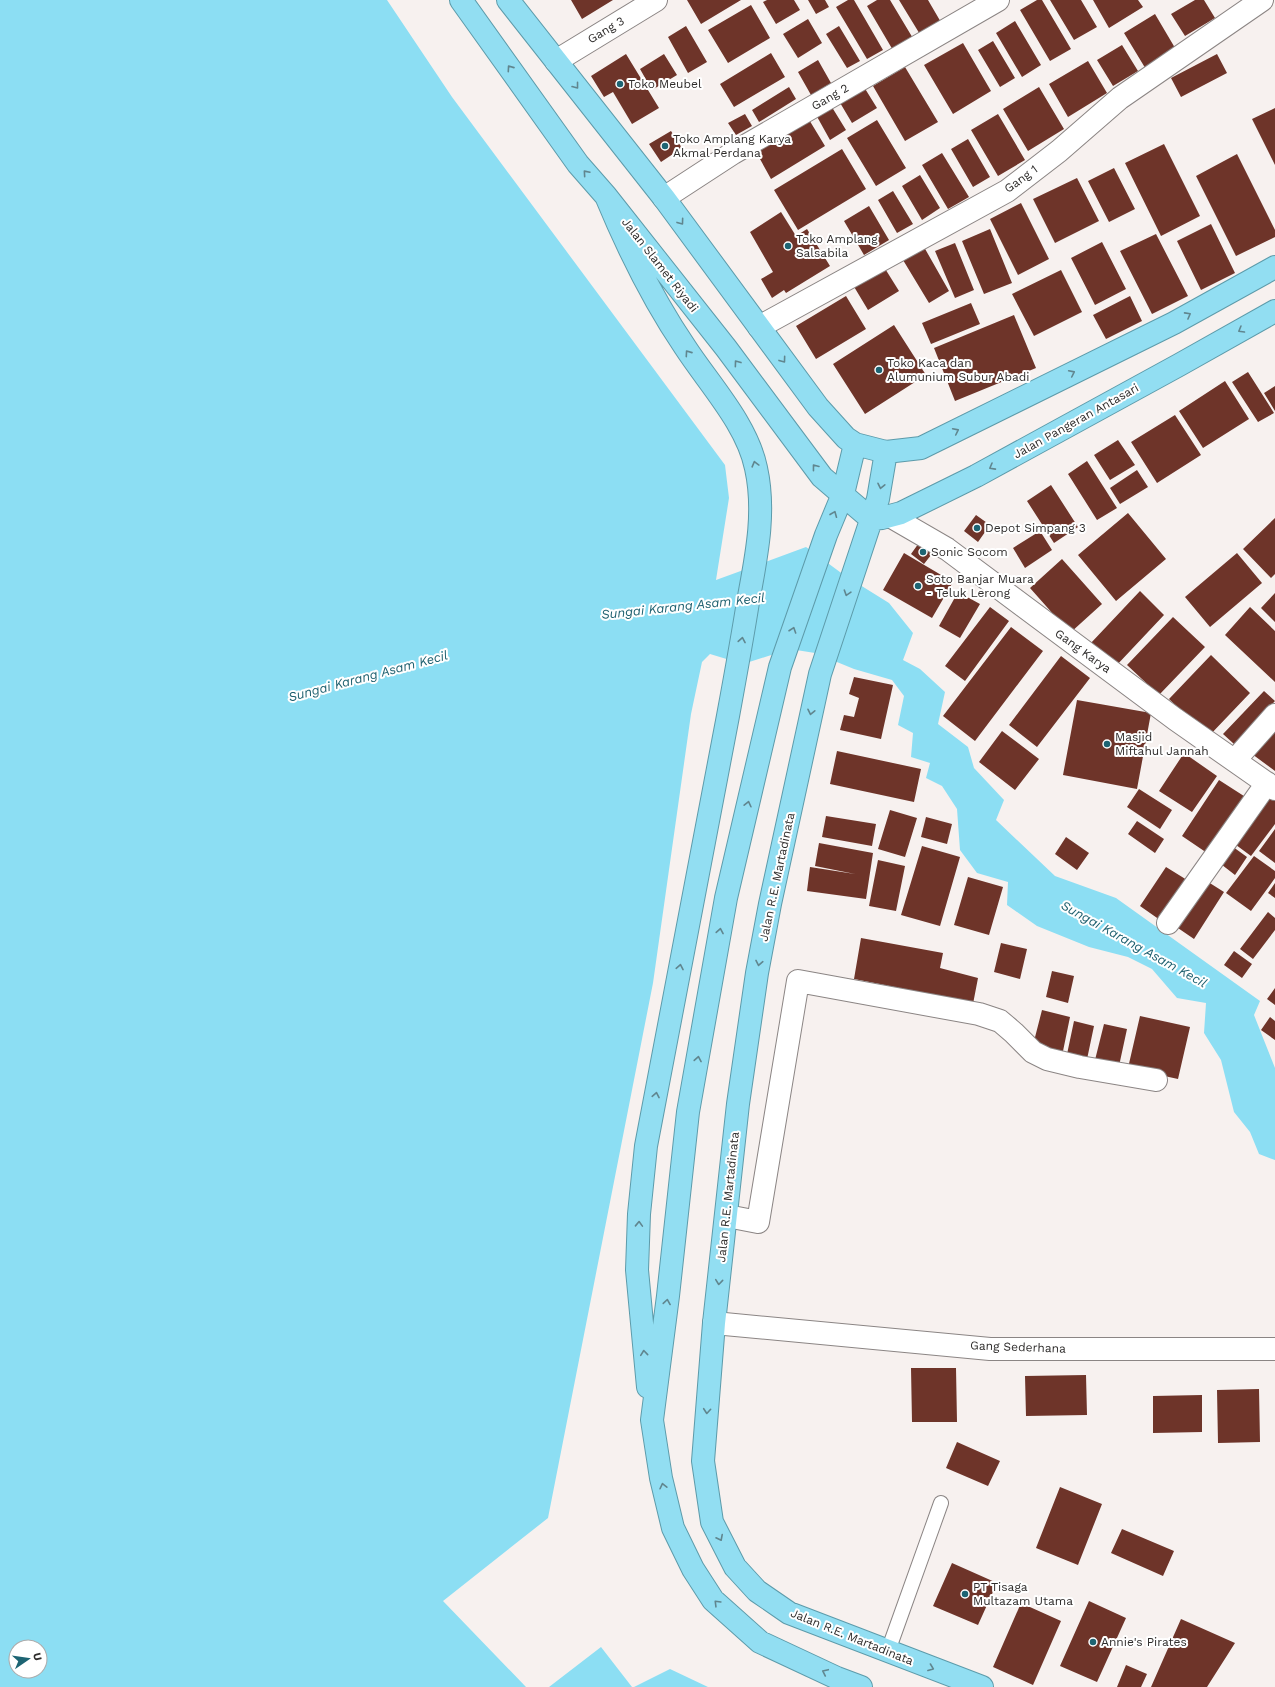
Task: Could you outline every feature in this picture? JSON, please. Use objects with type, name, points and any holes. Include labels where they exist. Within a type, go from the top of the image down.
[{"type":"highway","name":"Jalan Slamet Riyadi","points":[[461,0],[578,164],[606,196],[726,348],[822,477],[843,494],[880,518]]},
{"type":"highway","points":[[508,0],[664,198],[818,407],[846,438],[855,444],[886,452],[921,448],[1174,323],[1275,267]]},
{"type":"highway","points":[[606,196],[622,234],[646,281],[684,346],[737,422],[749,446],[756,468],[761,502],[760,537],[735,678],[646,1146],[639,1214],[637,1270],[652,1420],[661,1478],[672,1528],[693,1569],[714,1600],[760,1642],[861,1687]]},
{"type":"highway","name":"Jalan Pangeran Antasari","points":[[880,518],[900,513],[976,476],[1275,311]]},
{"type":"highway","points":[[652,1420],[668,1296],[688,1112],[726,898],[780,667],[826,535],[843,494],[855,444]]},
{"type":"highway","name":"Jalan R.E. Martadinata","points":[[886,452],[878,499],[880,518],[859,556],[820,674],[770,904],[738,1104],[727,1216],[714,1323],[703,1461],[712,1522],[735,1567],[757,1591],[788,1613],[982,1687]]},
{"type":"street","name":"Gang 3","points":[[556,61],[656,0]]},
{"type":"street","name":"Gang 2","points":[[664,198],[733,153],[998,0]]},
{"type":"street","name":"Gang 1","points":[[759,327],[1007,191],[1059,151],[1120,98],[1251,3]]},
{"type":"street","name":"Gang Karya","points":[[880,518],[947,549],[1163,710],[1271,786]]},
{"type":"street","points":[[1235,760],[1275,715]]},
{"type":"street","points":[[1168,923],[1271,786]]},
{"type":"street","points":[[727,1216],[758,1222],[798,981],[979,1014],[1004,1024],[1033,1052],[1043,1058],[1080,1067],[1156,1080]]},
{"type":"street","name":"Gang Sederhana","points":[[714,1323],[990,1349],[1275,1348]]},
{"type":"lane","points":[[888,1651],[941,1503]]},
{"type":"water","name":"Sungai Karang Asam Kecil","points":[[0,0],[387,0],[452,97],[725,465],[729,498],[716,580],[806,547],[844,575],[889,603],[913,633],[903,660],[920,669],[945,692],[938,724],[968,747],[974,768],[1004,800],[996,820],[1055,876],[1116,898],[1260,1001],[1254,1015],[1275,1068],[1275,1160],[1259,1154],[1250,1132],[1234,1112],[1221,1060],[1204,1033],[1206,1003],[1177,998],[1152,969],[1128,957],[1089,947],[1037,926],[1007,905],[1008,882],[977,873],[960,850],[957,809],[942,786],[926,778],[930,763],[911,757],[913,733],[898,725],[904,696],[892,680],[854,669],[815,653],[790,649],[743,664],[710,654],[702,662],[691,714],[653,983],[548,1518],[443,1601],[526,1687],[0,1687]]},
{"type":"water","points":[[601,1647],[632,1687],[549,1687]]},
{"type":"water","points":[[670,1669],[708,1687],[634,1687]]},
{"type":"building","points":[[571,0],[613,0],[582,19]]},
{"type":"building","points":[[687,0],[741,0],[701,24]]},
{"type":"building","points":[[767,0],[794,0],[800,10],[776,24],[763,2]]},
{"type":"building","points":[[808,0],[825,0],[829,7],[816,14]]},
{"type":"building","points":[[848,0],[854,0],[883,50],[867,59],[836,7]]},
{"type":"building","points":[[877,0],[890,0],[914,40],[894,52],[867,6]]},
{"type":"building","points":[[899,0],[928,0],[942,24],[921,36]]},
{"type":"building","points":[[1037,0],[1042,0],[1071,49],[1050,61],[1020,10]]},
{"type":"building","points":[[1050,0],[1081,0],[1097,27],[1074,40]]},
{"type":"building","points":[[1093,0],[1138,0],[1143,7],[1109,28]]},
{"type":"building","points":[[1195,0],[1204,0],[1215,18],[1185,36],[1171,14]]},
{"type":"building","points":[[751,5],[770,38],[728,63],[708,30]]},
{"type":"building","points":[[1155,14],[1178,53],[1147,71],[1124,33]]},
{"type":"building","points":[[808,19],[822,43],[798,58],[783,34]]},
{"type":"building","points":[[1015,21],[1041,65],[1022,77],[996,33]]},
{"type":"building","points":[[686,26],[707,62],[688,73],[668,37]]},
{"type":"building","points":[[839,26],[860,61],[847,68],[826,34]]},
{"type":"building","points":[[993,41],[1015,78],[1000,87],[978,50]]},
{"type":"building","points":[[963,43],[991,91],[953,114],[924,65]]},
{"type":"building","points":[[1122,45],[1138,71],[1113,86],[1097,60]]},
{"type":"building","points":[[771,53],[785,77],[734,107],[720,84]]},
{"type":"building","name":"Toko Meubel","points":[[626,54],[659,108],[632,124],[613,92],[604,97],[591,76]]},
{"type":"building","points":[[664,54],[677,75],[652,90],[640,69]]},
{"type":"building","points":[[1217,54],[1227,73],[1181,97],[1171,78]]},
{"type":"building","points":[[818,60],[831,83],[811,95],[798,72]]},
{"type":"building","points":[[1088,61],[1107,93],[1068,117],[1049,84]]},
{"type":"building","points":[[905,67],[938,122],[905,141],[873,86]]},
{"type":"building","points":[[789,87],[796,99],[759,122],[752,110]]},
{"type":"building","points":[[864,87],[877,108],[852,123],[839,101]]},
{"type":"building","points":[[1039,87],[1064,129],[1028,151],[1003,109]]},
{"type":"building","points":[[830,104],[846,130],[830,140],[815,113]]},
{"type":"building","points":[[1275,108],[1275,165],[1252,119]]},
{"type":"building","points":[[745,114],[752,126],[736,135],[728,123]]},
{"type":"building","points":[[998,114],[1025,160],[998,176],[971,130]]},
{"type":"building","points":[[808,118],[825,146],[771,179],[755,150]]},
{"type":"building","points":[[877,120],[906,168],[876,186],[847,138]]},
{"type":"building","name":"Toko Amplang Karya Akmal Perdana","points":[[671,131],[682,148],[661,162],[649,144]]},
{"type":"building","points":[[968,139],[990,177],[973,187],[951,149]]},
{"type":"building","points":[[1164,144],[1200,216],[1161,236],[1125,163]]},
{"type":"building","points":[[842,149],[866,189],[798,230],[774,190]]},
{"type":"building","points":[[942,153],[969,197],[948,209],[922,165]]},
{"type":"building","points":[[1237,154],[1275,230],[1275,237],[1236,256],[1196,176]]},
{"type":"building","points":[[1114,168],[1135,209],[1109,222],[1088,181]]},
{"type":"building","points":[[920,175],[940,208],[922,220],[902,186]]},
{"type":"building","points":[[1077,178],[1099,221],[1055,243],[1033,199]]},
{"type":"building","points":[[893,191],[913,224],[897,233],[878,200]]},
{"type":"building","points":[[1021,203],[1049,259],[1018,275],[990,219]]},
{"type":"building","points":[[869,206],[889,240],[864,255],[844,221]]},
{"type":"building","name":"Toko Amplang Salsabila","points":[[781,212],[796,236],[807,229],[830,266],[786,293],[784,290],[772,298],[761,279],[773,272],[750,232]]},
{"type":"building","points":[[1211,224],[1235,273],[1201,290],[1177,241]]},
{"type":"building","points":[[990,229],[1012,283],[984,294],[962,241]]},
{"type":"building","points":[[1156,234],[1188,296],[1152,314],[1120,251]]},
{"type":"building","points":[[1102,242],[1126,289],[1095,305],[1071,258]]},
{"type":"building","points":[[955,243],[974,290],[955,298],[935,251]]},
{"type":"building","points":[[924,247],[949,291],[929,303],[903,260]]},
{"type":"building","points":[[884,267],[899,291],[868,310],[853,285]]},
{"type":"building","points":[[1061,270],[1082,312],[1034,336],[1012,294]]},
{"type":"building","points":[[846,296],[866,329],[816,359],[796,326]]},
{"type":"building","points":[[1130,296],[1142,321],[1106,339],[1093,315]]},
{"type":"building","points":[[971,303],[980,324],[931,344],[922,323]]},
{"type":"building","points":[[1014,315],[1036,368],[955,401],[934,348]]},
{"type":"building","name":"Toko Kaca dan Alumunium Subur Abadi","points":[[894,325],[926,375],[865,414],[833,364]]},
{"type":"building","points":[[1248,372],[1274,413],[1258,422],[1232,382]]},
{"type":"building","points":[[1225,381],[1249,419],[1203,448],[1179,411]]},
{"type":"building","points":[[1275,386],[1275,411],[1264,393]]},
{"type":"building","points":[[1175,415],[1201,455],[1157,483],[1131,442]]},
{"type":"building","points":[[1118,440],[1135,465],[1110,480],[1094,455]]},
{"type":"building","points":[[1087,461],[1117,508],[1097,520],[1068,474]]},
{"type":"building","points":[[1137,470],[1148,487],[1120,504],[1110,488]]},
{"type":"building","points":[[1051,485],[1078,527],[1054,543],[1027,501]]},
{"type":"building","points":[[1128,513],[1166,559],[1116,601],[1078,555]]},
{"type":"building","name":"Depot Simpang 3","points":[[976,515],[990,525],[978,542],[964,531]]},
{"type":"building","points":[[1275,518],[1275,574],[1271,578],[1243,549]]},
{"type":"building","points":[[1040,531],[1052,550],[1025,568],[1013,548]]},
{"type":"building","name":"Sonic Socom","points":[[921,540],[935,550],[924,564],[911,554]]},
{"type":"building","name":"Soto Banjar Muara - Teluk Lerong","points":[[904,553],[953,582],[932,618],[883,590]]},
{"type":"building","points":[[1237,553],[1262,583],[1210,627],[1185,597]]},
{"type":"building","points":[[1062,559],[1102,604],[1070,633],[1030,588]]},
{"type":"building","points":[[1140,591],[1164,615],[1115,667],[1090,644]]},
{"type":"building","points":[[958,592],[980,604],[960,638],[939,626]]},
{"type":"building","points":[[1275,593],[1275,622],[1261,608]]},
{"type":"building","points":[[990,607],[1009,621],[965,681],[945,666]]},
{"type":"building","points":[[1250,607],[1275,631],[1275,682],[1225,635]]},
{"type":"building","points":[[1173,617],[1205,647],[1159,695],[1127,665]]},
{"type":"building","points":[[1011,627],[1043,651],[975,741],[943,716]]},
{"type":"building","points":[[1211,655],[1250,693],[1208,737],[1169,699]]},
{"type":"building","points":[[1061,656],[1090,678],[1037,747],[1009,725]]},
{"type":"building","points":[[854,677],[893,685],[881,739],[840,730],[844,715],[854,717],[859,698],[849,694]]},
{"type":"building","points":[[1264,691],[1275,701],[1234,744],[1223,734]]},
{"type":"building","name":"Masjid Miftahul Jannah","points":[[1077,700],[1151,713],[1137,789],[1063,775]]},
{"type":"building","points":[[1275,724],[1275,771],[1252,754]]},
{"type":"building","points":[[1002,731],[1039,759],[1015,790],[979,762]]},
{"type":"building","points":[[837,751],[921,769],[914,802],[830,784]]},
{"type":"building","points":[[1184,753],[1217,776],[1192,812],[1159,791]]},
{"type":"building","points":[[1219,780],[1247,798],[1210,855],[1182,836]]},
{"type":"building","points":[[1139,789],[1172,810],[1160,829],[1127,807]]},
{"type":"building","points":[[1267,794],[1275,800],[1275,824],[1251,856],[1232,842]]},
{"type":"building","points":[[890,810],[917,818],[905,857],[878,849]]},
{"type":"building","points":[[826,816],[876,824],[872,846],[822,837]]},
{"type":"building","points":[[926,817],[952,824],[947,844],[921,837]]},
{"type":"building","points":[[1137,821],[1164,839],[1155,853],[1128,834]]},
{"type":"building","points":[[1275,829],[1275,863],[1259,851]]},
{"type":"building","points":[[1066,837],[1089,853],[1077,870],[1055,854]]},
{"type":"building","points":[[819,843],[873,853],[866,899],[807,891],[810,867],[855,874],[815,866]]},
{"type":"building","points":[[1229,844],[1247,857],[1235,875],[1217,861]]},
{"type":"building","points":[[922,846],[960,857],[940,926],[901,915]]},
{"type":"building","points":[[1254,856],[1275,871],[1275,878],[1251,911],[1226,893]]},
{"type":"building","points":[[878,860],[905,866],[896,911],[869,906]]},
{"type":"building","points":[[1166,867],[1187,880],[1160,920],[1140,906]]},
{"type":"building","points":[[968,877],[1003,887],[989,935],[954,925]]},
{"type":"building","points":[[1205,880],[1224,892],[1194,939],[1175,926]]},
{"type":"building","points":[[1275,883],[1275,898],[1268,893]]},
{"type":"building","points":[[1268,912],[1275,918],[1275,930],[1253,959],[1240,949]]},
{"type":"building","points":[[861,938],[943,953],[940,968],[978,978],[973,1004],[854,979]]},
{"type":"building","points":[[1001,943],[1027,949],[1020,979],[994,972]]},
{"type":"building","points":[[1234,951],[1252,964],[1242,978],[1224,965]]},
{"type":"building","points":[[1052,971],[1074,976],[1068,1003],[1046,997]]},
{"type":"building","points":[[1275,988],[1275,1005],[1267,999]]},
{"type":"building","points":[[1042,1010],[1070,1017],[1062,1056],[1032,1049]]},
{"type":"building","points":[[1140,1016],[1190,1027],[1178,1079],[1128,1068]]},
{"type":"building","points":[[1270,1017],[1275,1021],[1275,1040],[1261,1030]]},
{"type":"building","points":[[1074,1021],[1094,1026],[1086,1064],[1066,1059]]},
{"type":"building","points":[[1104,1024],[1127,1029],[1119,1066],[1095,1060]]},
{"type":"building","points":[[911,1368],[956,1368],[957,1422],[912,1422]]},
{"type":"building","points":[[1086,1375],[1087,1415],[1026,1416],[1025,1376]]},
{"type":"building","points":[[1259,1389],[1260,1442],[1218,1443],[1217,1390]]},
{"type":"building","points":[[1202,1395],[1202,1432],[1153,1433],[1153,1396]]},
{"type":"building","points":[[957,1442],[1000,1461],[988,1486],[946,1468]]},
{"type":"building","points":[[1060,1487],[1102,1504],[1078,1565],[1036,1548]]},
{"type":"building","points":[[1122,1529],[1174,1551],[1163,1576],[1111,1553]]},
{"type":"building","name":"PT Tisaga Multazam Utama","points":[[952,1563],[997,1583],[978,1625],[933,1606]]},
{"type":"building","name":"Annie's Pirates","points":[[1089,1601],[1126,1618],[1097,1682],[1060,1666]]},
{"type":"building","points":[[1021,1603],[1061,1621],[1033,1685],[993,1667]]},
{"type":"building","points":[[1181,1619],[1235,1643],[1207,1687],[1151,1687]]},
{"type":"building","points":[[1126,1665],[1147,1674],[1141,1687],[1117,1687]]},
{"type":"place","name":"Toko Meubel","points":[[620,84]]},
{"type":"place","name":"Toko Amplang Karya Akmal Perdana","points":[[665,146]]},
{"type":"place","name":"Toko Amplang Salsabila","points":[[788,246]]},
{"type":"place","name":"Toko Kaca dan Alumunium Subur Abadi","points":[[879,370]]},
{"type":"place","name":"Depot Simpang 3","points":[[977,528]]},
{"type":"place","name":"Sonic Socom","points":[[923,552]]},
{"type":"place","name":"Soto Banjar Muara - Teluk Lerong","points":[[918,586]]},
{"type":"place","name":"Masjid Miftahul Jannah","points":[[1107,744]]},
{"type":"place","name":"PT Tisaga Multazam Utama","points":[[965,1594]]},
{"type":"place","name":"Annie's Pirates","points":[[1093,1642]]}]
